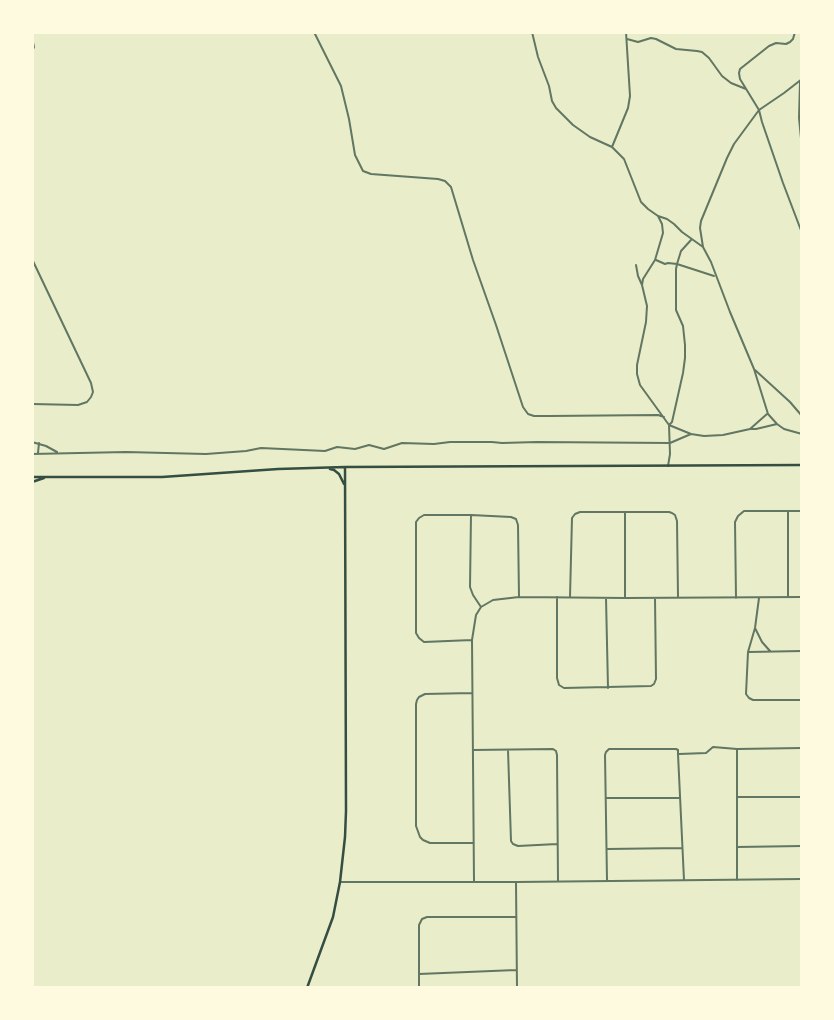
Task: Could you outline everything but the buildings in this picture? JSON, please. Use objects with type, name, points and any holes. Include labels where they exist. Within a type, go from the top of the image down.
[{"type":"main road","points":[[32,477],[162,477],[278,469],[345,467],[802,465]]},
{"type":"main road","points":[[307,988],[333,917],[344,853],[346,811],[345,467]]},
{"type":"main road","points":[[328,468],[336,471],[345,485]]},
{"type":"main road","points":[[32,482],[48,477]]},
{"type":"street","points":[[314,32],[340,86],[349,119],[355,155],[363,171],[371,174],[444,181],[451,187],[473,260],[523,407],[528,414],[534,416],[658,415],[664,417]]},
{"type":"street","points":[[532,32],[538,58],[556,108],[573,125],[590,137],[612,147],[624,159],[641,202],[648,209],[658,216],[667,219],[703,247]]},
{"type":"street","points":[[612,147],[629,102],[630,82],[626,32]]},
{"type":"street","points":[[795,32],[793,40],[786,44],[769,46],[740,69],[739,73],[740,79],[759,110],[783,184],[802,234]]},
{"type":"street","points":[[32,38],[34,46],[32,52]]},
{"type":"street","points":[[627,39],[638,42],[651,38],[676,49],[702,52],[710,58],[722,76],[731,83],[747,90]]},
{"type":"street","points":[[801,80],[759,110],[734,144],[701,221],[700,228],[703,247],[711,262],[754,369],[768,414],[784,429],[802,434]]},
{"type":"street","points":[[801,80],[799,118],[802,149]]},
{"type":"street","points":[[642,285],[643,279],[655,260],[663,234],[662,224],[658,216]]},
{"type":"street","points":[[669,426],[674,417],[685,358],[683,326],[676,310],[676,269],[681,250],[692,240]]},
{"type":"street","points":[[32,259],[91,383],[93,392],[88,402],[78,405],[32,404]]},
{"type":"street","points":[[655,260],[665,264],[677,264],[716,276]]},
{"type":"street","points":[[636,265],[646,306],[646,322],[636,374],[640,385],[669,426],[670,454],[668,466]]},
{"type":"street","points":[[754,369],[790,402],[802,416]]},
{"type":"street","points":[[750,429],[768,414]]},
{"type":"street","points":[[669,426],[691,434],[704,436],[723,435],[777,424]]},
{"type":"street","points":[[32,454],[126,452],[206,454],[261,448],[325,450],[342,447],[358,449],[369,445],[384,449],[402,443],[434,444],[450,442],[492,442],[502,444],[537,442],[670,443],[691,434]]},
{"type":"street","points":[[32,442],[39,443],[59,454]]},
{"type":"street","points":[[38,454],[39,443]]},
{"type":"street","points":[[736,598],[736,519],[744,511],[802,511]]},
{"type":"street","points":[[788,511],[788,597]]},
{"type":"street","points":[[570,597],[572,518],[575,514],[580,512],[669,512],[675,515],[677,521],[678,598]]},
{"type":"street","points":[[625,512],[625,598]]},
{"type":"street","points":[[472,640],[424,642],[416,633],[416,522],[419,518],[424,515],[470,515],[511,516],[516,519],[518,525],[519,597]]},
{"type":"street","points":[[470,515],[470,587],[481,607]]},
{"type":"street","points":[[474,882],[472,640],[476,615],[481,607],[493,600],[519,597],[802,597]]},
{"type":"street","points":[[557,597],[557,678],[559,685],[564,688],[608,688],[650,686],[654,684],[656,679],[655,598]]},
{"type":"street","points":[[606,598],[608,688]]},
{"type":"street","points":[[760,598],[755,628],[748,652],[746,694],[753,700],[802,700]]},
{"type":"street","points":[[755,628],[762,642],[771,652]]},
{"type":"street","points":[[748,652],[802,651]]},
{"type":"street","points":[[473,693],[425,694],[417,700],[416,704],[416,826],[420,837],[430,843],[473,844]]},
{"type":"street","points":[[678,754],[704,753],[713,747],[737,749],[802,748]]},
{"type":"street","points":[[607,880],[606,752],[609,749],[676,748],[678,751],[684,881]]},
{"type":"street","points":[[473,750],[553,749],[557,753],[558,881]]},
{"type":"street","points":[[737,749],[737,880]]},
{"type":"street","points":[[508,750],[511,842],[518,846],[557,844]]},
{"type":"street","points":[[737,797],[802,796]]},
{"type":"street","points":[[606,798],[680,798]]},
{"type":"street","points":[[737,847],[802,846]]},
{"type":"street","points":[[607,849],[682,848]]},
{"type":"street","points":[[340,882],[802,879]]},
{"type":"street","points":[[516,882],[516,988]]},
{"type":"street","points":[[419,988],[419,925],[420,921],[424,918],[516,918]]},
{"type":"street","points":[[420,974],[516,970]]}]
